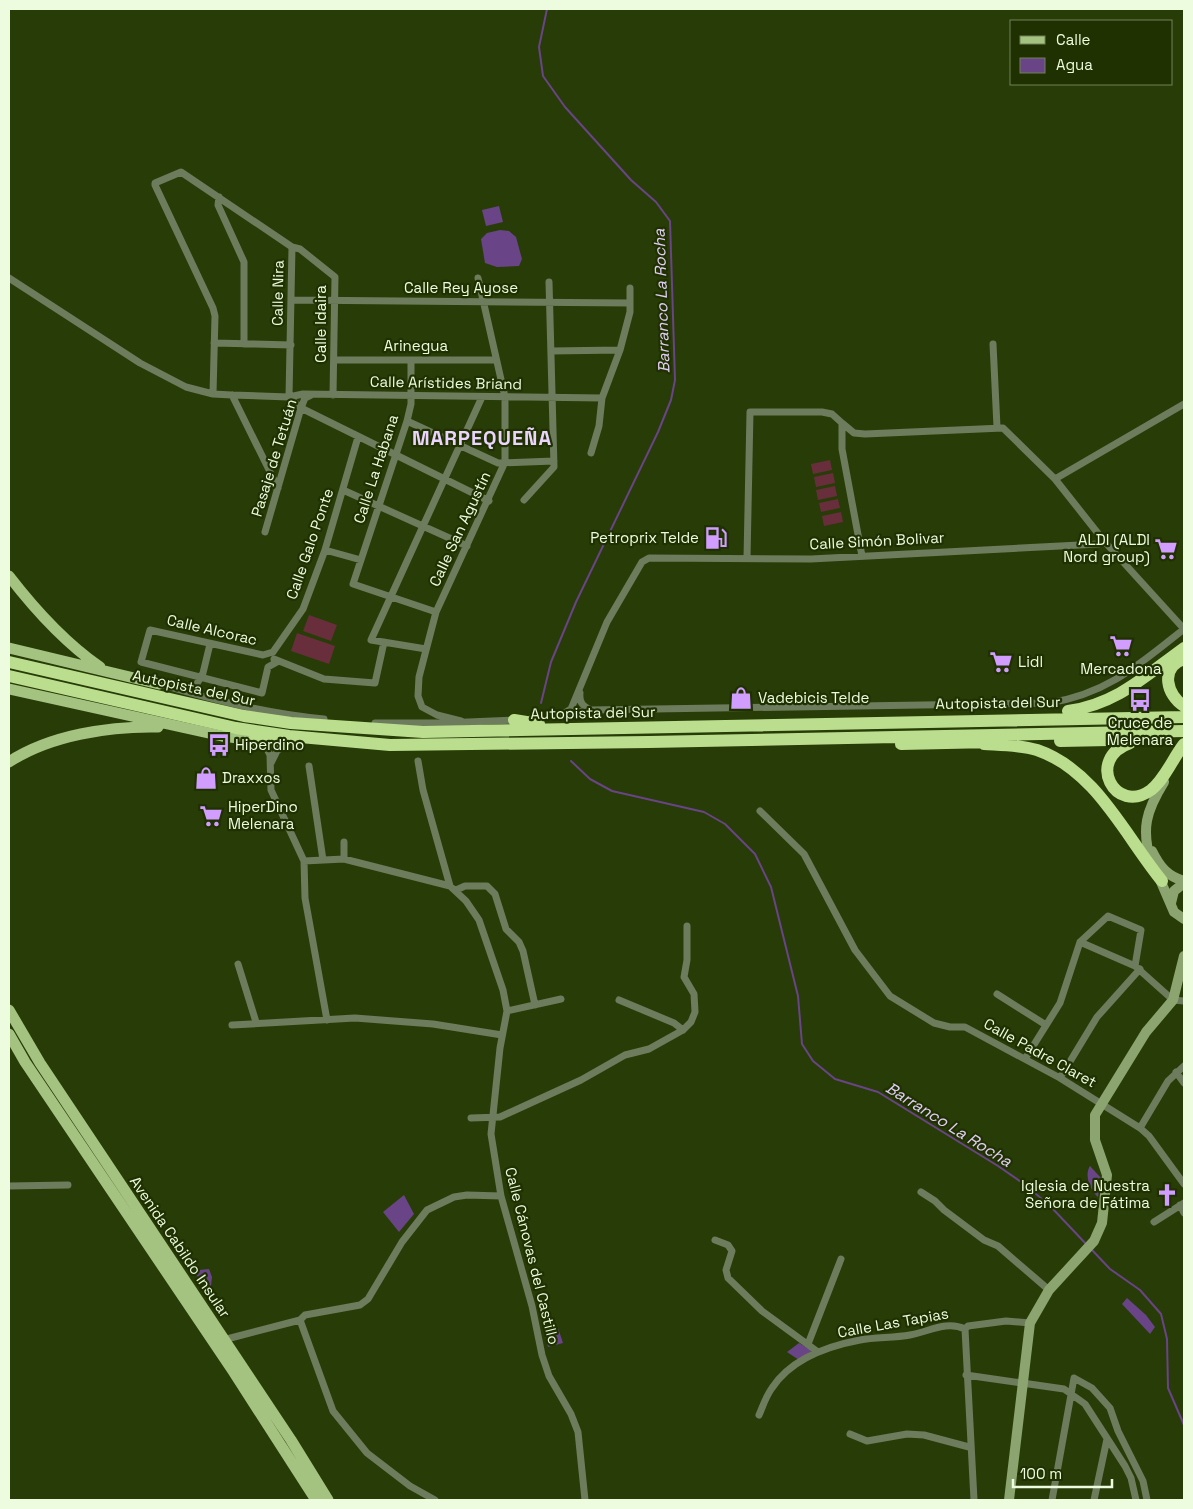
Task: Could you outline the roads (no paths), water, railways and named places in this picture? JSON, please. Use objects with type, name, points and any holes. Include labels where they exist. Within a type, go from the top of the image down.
[{"type":"highway","points":[[1068,711],[1089,708],[1116,698],[1184,648]]},
{"type":"highway","points":[[1184,659],[1174,666],[1168,679],[1171,695],[1184,708]]},
{"type":"highway","name":"Autopista del Sur","points":[[9,662],[193,705],[291,724],[423,732],[1184,717]]},
{"type":"highway","name":"Autopista del Sur","points":[[9,676],[236,728],[289,736],[390,745],[1184,731]]},
{"type":"highway","points":[[968,720],[1005,715],[1068,711],[1184,708]]},
{"type":"highway","points":[[514,720],[578,730]]},
{"type":"highway","points":[[872,737],[898,744],[1136,740],[1184,737]]},
{"type":"highway","points":[[254,740],[355,751],[390,745]]},
{"type":"highway","points":[[1136,740],[1115,750],[1108,761],[1107,776],[1113,789],[1124,796],[1140,796],[1152,790],[1182,750]]},
{"type":"highway","points":[[970,743],[1036,750],[1074,771],[1097,794],[1162,881]]},
{"type":"main road","points":[[9,576],[46,621],[77,651],[106,671]]},
{"type":"main road","points":[[9,648],[159,684]]},
{"type":"main road","points":[[9,689],[188,729],[254,740]]},
{"type":"main road","points":[[9,762],[46,745],[102,731],[144,726],[188,729]]},
{"type":"main road","name":"Avenida Cabildo Insular","points":[[9,1010],[40,1064],[291,1440],[328,1500]]},
{"type":"main road","name":"Avenida Cabildo Insular","points":[[9,1034],[20,1055],[233,1371],[316,1500]]},
{"type":"street","name":"Calle Nira","points":[[214,343],[213,308],[156,190],[155,182],[181,172],[292,247],[289,397]]},
{"type":"street","points":[[219,197],[218,204],[244,262],[244,344]]},
{"type":"street","name":"Calle Idaira","points":[[292,247],[300,249],[335,277],[333,395]]},
{"type":"street","name":"Calle Arístides Briand","points":[[9,278],[140,363],[170,380],[214,394],[289,397],[311,394],[602,398]]},
{"type":"street","name":"Calle San Agustín","points":[[461,721],[430,712],[420,702],[419,677],[436,612],[489,501],[505,462],[505,397],[478,278]]},
{"type":"street","points":[[524,500],[554,467],[549,282]]},
{"type":"street","points":[[591,453],[599,426],[602,398],[620,350],[630,303],[630,288]]},
{"type":"street","name":"Calle Rey Ayose","points":[[291,300],[335,302],[630,303]]},
{"type":"street","points":[[214,394],[214,343],[291,345]]},
{"type":"street","points":[[159,684],[209,699],[259,710],[322,719],[412,724],[514,720],[560,716],[591,710],[1049,703],[1079,695],[1118,680],[1184,629],[1104,541],[1055,479],[1000,428],[992,344]]},
{"type":"street","points":[[551,351],[620,350]]},
{"type":"street","name":"Arinegua","points":[[335,360],[496,360]]},
{"type":"street","name":"Calle La Habana","points":[[391,598],[353,584],[407,421],[411,360]]},
{"type":"street","name":"Pasaje de Tetuán","points":[[265,532],[301,408],[305,398],[311,394]]},
{"type":"street","points":[[232,396],[278,488]]},
{"type":"street","points":[[289,397],[301,408],[489,501]]},
{"type":"street","points":[[426,649],[371,640],[482,397]]},
{"type":"street","points":[[1055,479],[1184,404]]},
{"type":"street","points":[[748,558],[750,412],[832,414],[854,433],[865,434],[1000,428]]},
{"type":"street","points":[[407,421],[498,462],[554,462]]},
{"type":"street","points":[[842,422],[842,449],[862,556]]},
{"type":"street","name":"Calle Galo Ponte","points":[[273,652],[303,609],[325,550],[358,437]]},
{"type":"street","points":[[343,490],[467,546]]},
{"type":"street","name":"Calle Simón Bolivar","points":[[580,690],[607,622],[642,562],[649,558],[811,559],[1099,544],[1104,541]]},
{"type":"street","points":[[325,550],[361,560]]},
{"type":"street","points":[[391,598],[436,612]]},
{"type":"street","name":"Calle Alcorac","points":[[201,678],[141,662],[150,630],[263,655],[273,652]]},
{"type":"street","points":[[273,652],[272,657],[277,662],[331,680],[369,684],[375,683],[378,677],[384,642]]},
{"type":"street","points":[[159,684],[195,687],[201,678],[210,644]]},
{"type":"street","points":[[201,678],[262,693],[268,667],[263,655]]},
{"type":"street","points":[[268,667],[277,662]]},
{"type":"street","points":[[580,690],[579,700],[583,706],[591,710]]},
{"type":"street","points":[[560,716],[571,709],[580,690]]},
{"type":"street","points":[[254,740],[267,749],[270,755],[271,790],[304,861],[305,898],[326,1020]]},
{"type":"street","points":[[270,768],[277,751],[286,744]]},
{"type":"street","points":[[1182,750],[1155,797],[1146,820],[1145,842],[1151,863],[1162,881],[1171,903],[1181,917],[1184,930]]},
{"type":"street","points":[[1171,903],[1174,892],[1184,882],[1173,878],[1160,866],[1151,849],[1149,832],[1152,813],[1182,750]]},
{"type":"street","name":"Calle Cánovas del Castillo","points":[[418,761],[423,790],[453,888],[479,920],[492,953],[507,1011],[491,1119],[491,1134],[501,1196],[532,1306],[549,1376],[571,1414],[578,1432],[586,1500]]},
{"type":"street","points":[[309,766],[324,860]]},
{"type":"street","name":"Calle Padre Claret","points":[[760,811],[804,854],[855,950],[890,996],[934,1024],[950,1028],[965,1026],[1060,1078],[1101,1103],[1109,1111],[1140,1128],[1149,1136],[1184,1184]]},
{"type":"street","points":[[344,842],[344,859]]},
{"type":"street","points":[[304,861],[344,859],[453,888],[487,886],[495,894],[506,929],[518,942],[523,951],[535,1005]]},
{"type":"street","points":[[1025,1059],[1060,1003],[1080,942],[1108,916],[1141,930],[1137,967],[1098,1017],[1060,1078]]},
{"type":"street","points":[[471,1118],[491,1119],[500,1117],[581,1080],[625,1055],[667,1041],[692,1022],[695,1012],[694,994],[684,977],[688,960],[687,926]]},
{"type":"street","points":[[1080,942],[1137,967],[1173,1000],[1184,1001]]},
{"type":"street","points":[[1010,1500],[1030,1322],[1049,1290],[1094,1241],[1102,1223],[1107,1188],[1104,1160],[1095,1140],[1095,1115],[1146,1032],[1173,1000],[1184,957]]},
{"type":"street","points":[[238,964],[256,1022]]},
{"type":"street","points":[[997,994],[1046,1025]]},
{"type":"street","points":[[507,1011],[561,999]]},
{"type":"street","points":[[619,1000],[674,1023],[683,1030]]},
{"type":"street","points":[[232,1025],[256,1022],[355,1018],[423,1024],[502,1035]]},
{"type":"street","points":[[9,1050],[20,1055]]},
{"type":"street","points":[[1140,1128],[1176,1072],[1184,1066]]},
{"type":"street","points":[[1176,1072],[1184,1083]]},
{"type":"street","points":[[9,1186],[68,1185]]},
{"type":"street","points":[[921,1192],[984,1240],[998,1246],[1049,1290]]},
{"type":"street","points":[[223,1340],[300,1320],[305,1315],[360,1305],[368,1299],[402,1242],[427,1210],[454,1197],[467,1195],[501,1196]]},
{"type":"street","points":[[1154,1222],[1182,1204],[1184,1212]]},
{"type":"street","points":[[715,1240],[728,1245],[732,1251],[726,1270],[728,1278],[762,1310],[818,1352]]},
{"type":"street","points":[[808,1344],[842,1259]]},
{"type":"street","points":[[300,1320],[333,1411],[367,1453],[410,1486],[435,1500]]},
{"type":"street","name":"Calle Las Tapias","points":[[759,1415],[771,1389],[779,1378],[796,1363],[818,1352],[860,1340],[910,1335],[954,1325],[965,1329],[968,1326],[1006,1321],[1030,1322]]},
{"type":"street","points":[[965,1329],[969,1447],[974,1500]]},
{"type":"street","points":[[966,1375],[1023,1382],[1071,1392],[1085,1404],[1131,1478],[1136,1500]]},
{"type":"street","points":[[1052,1500],[1074,1378],[1092,1388],[1110,1408],[1118,1432],[1142,1480],[1147,1500]]},
{"type":"street","points":[[850,1434],[867,1441],[906,1434],[924,1435],[969,1447]]},
{"type":"street","points":[[1094,1500],[1107,1439]]},
{"type":"water","points":[[499,206],[503,222],[486,226],[482,210]]},
{"type":"water","points":[[500,230],[509,231],[516,237],[522,259],[519,266],[497,267],[485,263],[481,239],[487,233]]},
{"type":"water","points":[[1090,1166],[1101,1178],[1098,1197],[1089,1182],[1088,1170]]},
{"type":"water","points":[[404,1195],[414,1214],[399,1232],[383,1212]]},
{"type":"water","points":[[209,1269],[212,1277],[211,1286],[207,1288],[204,1287],[196,1274],[199,1270]]},
{"type":"water","points":[[1127,1298],[1146,1315],[1155,1327],[1150,1334],[1122,1304]]},
{"type":"water","points":[[558,1328],[563,1343],[548,1347],[544,1332]]},
{"type":"water","points":[[799,1343],[812,1351],[799,1360],[787,1352]]},
{"type":"waterway","name":"Barranco La Rocha","points":[[541,703],[551,662],[576,602],[658,432],[671,400],[675,380],[670,221],[656,202],[631,180],[565,107],[543,76],[539,47],[547,9]]},
{"type":"waterway","name":"Barranco La Rocha","points":[[571,761],[590,779],[612,791],[704,812],[725,824],[755,854],[771,887],[798,996],[802,1044],[813,1061],[835,1079],[878,1092],[998,1166],[1027,1186],[1052,1208],[1087,1245]]},
{"type":"waterway","name":"Barranco La Rocha","points":[[1092,1250],[1110,1269],[1140,1290],[1161,1314],[1167,1339],[1168,1388],[1184,1425]]},
{"type":"place","name":"Petroprix Telde","points":[[716,538]]},
{"type":"place","name":"ALDI (ALDI Nord group)","points":[[1166,549]]},
{"type":"place","name":"Mercadona","points":[[1121,646]]},
{"type":"place","name":"Lidl","points":[[1001,662]]},
{"type":"place","name":"Vadebicis Telde","points":[[741,698]]},
{"type":"place","name":"Cruce de Melenara","points":[[1140,700]]},
{"type":"place","name":"Hiperdino","points":[[219,745]]},
{"type":"place","name":"Draxxos","points":[[206,778]]},
{"type":"place","name":"HiperDino Melenara","points":[[211,816]]},
{"type":"place","name":"Iglesia de Nuestra Señora de Fátima","points":[[1167,1195]]},
{"type":"district","name":"MARPEQUEÑA","points":[[482,438]]}]
